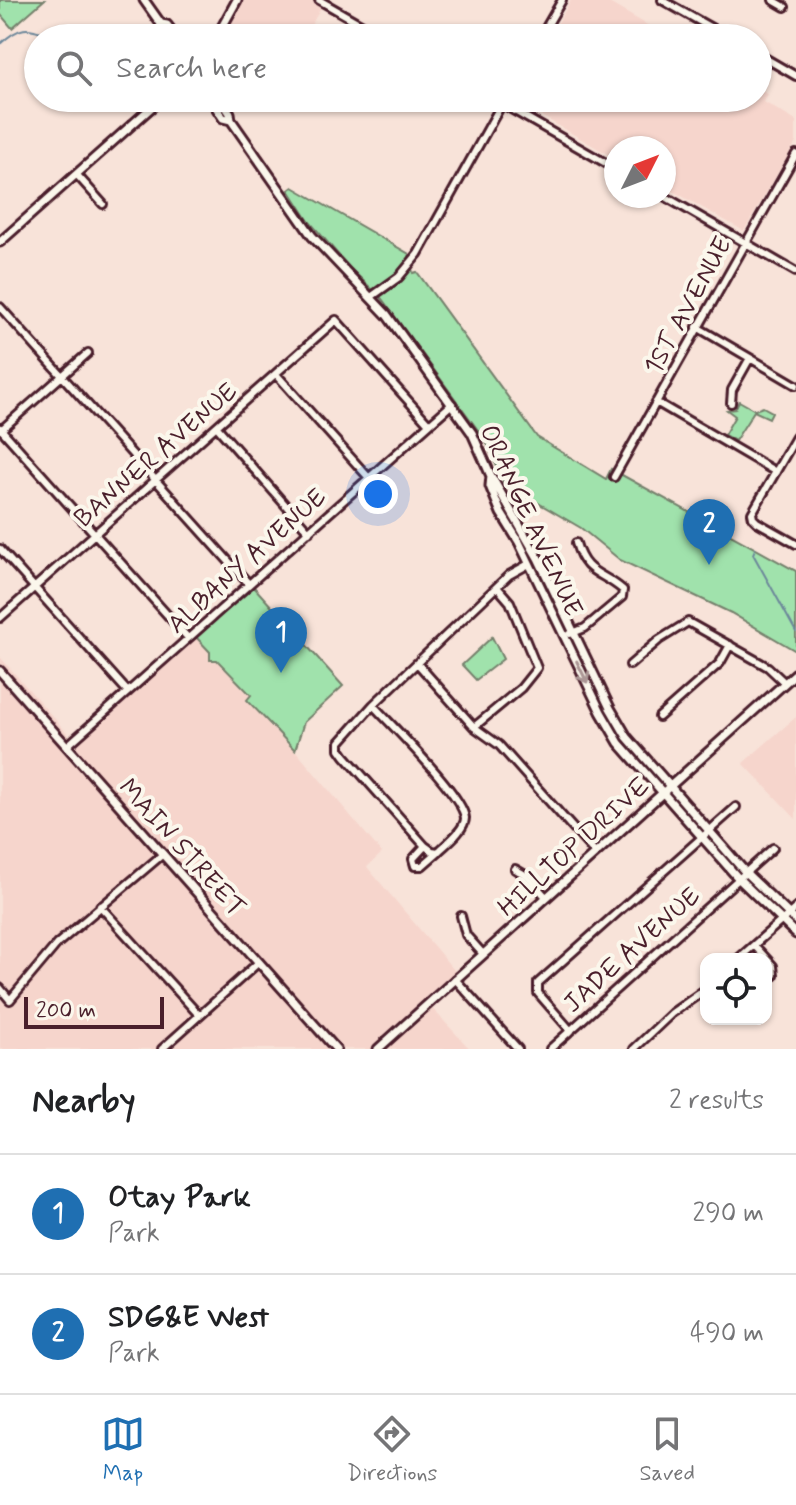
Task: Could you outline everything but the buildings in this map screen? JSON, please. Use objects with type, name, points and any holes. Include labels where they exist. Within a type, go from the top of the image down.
[{"type":"main road","points":[[144,0],[161,24]]},
{"type":"main road","points":[[224,24],[237,0]]},
{"type":"main road","points":[[0,241],[147,112]]},
{"type":"main road","name":"ORANGE AVENUE","points":[[219,112],[223,118],[231,120]]},
{"type":"main road","name":"ORANGE AVENUE","points":[[229,112],[231,120],[312,236],[371,297],[403,336],[472,433],[491,476],[490,486],[501,513],[611,731],[627,755],[739,879],[796,934]]},
{"type":"main road","points":[[491,476],[539,560],[619,724],[669,787],[746,873],[796,921]]},
{"type":"main road","points":[[529,564],[539,560]]},
{"type":"main road","name":"MAIN STREET","points":[[0,671],[336,1049]]},
{"type":"main road","name":"HILLTOP DRIVE","points":[[378,1049],[796,673]]},
{"type":"street","points":[[319,0],[361,24]]},
{"type":"street","points":[[548,24],[562,0]]},
{"type":"street","points":[[662,0],[704,24]]},
{"type":"street","points":[[773,0],[785,7]]},
{"type":"street","points":[[772,62],[796,76]]},
{"type":"street","points":[[371,297],[399,277],[418,254],[498,112]]},
{"type":"street","points":[[522,112],[604,162]]},
{"type":"street","name":"1ST AVENUE","points":[[614,477],[796,154]]},
{"type":"street","points":[[77,175],[103,204]]},
{"type":"street","points":[[676,203],[796,272]]},
{"type":"street","points":[[0,307],[249,584]]},
{"type":"street","name":"BANNER AVENUE","points":[[0,618],[336,320],[429,424]]},
{"type":"street","points":[[697,327],[796,385]]},
{"type":"street","points":[[88,353],[0,429],[188,638]]},
{"type":"street","points":[[731,403],[732,390],[750,358]]},
{"type":"street","points":[[276,374],[369,478]]},
{"type":"street","points":[[656,402],[776,472]]},
{"type":"street","name":"ALBANY AVENUE","points":[[67,746],[452,404]]},
{"type":"street","points":[[217,427],[309,532]]},
{"type":"street","points":[[796,437],[752,513],[757,522],[796,544]]},
{"type":"street","points":[[565,637],[585,628],[622,597],[623,590],[593,572],[579,556],[576,543]]},
{"type":"street","points":[[0,549],[128,692]]},
{"type":"street","points":[[438,852],[425,846],[340,751],[343,739],[373,705],[509,575],[529,564]]},
{"type":"street","points":[[474,727],[534,675],[537,668],[510,602],[497,587]]},
{"type":"street","points":[[630,665],[659,640],[688,622],[768,667],[785,683]]},
{"type":"street","points":[[659,717],[720,663],[730,645]]},
{"type":"street","points":[[417,663],[474,727],[499,745],[595,853]]},
{"type":"street","points":[[373,705],[452,792],[464,814],[463,826],[422,866],[415,866],[413,859],[425,846]]},
{"type":"street","points":[[571,1031],[538,993],[538,983],[736,807]]},
{"type":"street","name":"JADE AVENUE","points":[[550,1049],[773,848]]},
{"type":"street","points":[[0,988],[10,1000],[57,944],[163,854]]},
{"type":"street","points":[[515,869],[527,876],[546,897]]},
{"type":"street","points":[[100,906],[199,1015]]},
{"type":"street","points":[[745,953],[796,908]]},
{"type":"street","points":[[461,916],[466,935],[483,954]]},
{"type":"street","points":[[754,945],[761,953]]},
{"type":"street","points":[[162,1049],[259,962]]},
{"type":"street","points":[[455,979],[518,1049]]},
{"type":"street","points":[[634,1049],[672,1013],[700,993]]},
{"type":"shaded area","points":[[244,0],[311,0],[322,6],[312,24],[230,24]]},
{"type":"shaded area","points":[[571,0],[604,0],[646,24],[557,24]]},
{"type":"shaded area","points":[[772,107],[796,121],[796,142],[744,231],[676,193],[676,136],[604,136],[604,152],[535,112],[772,112]]},
{"type":"shaded area","points":[[196,637],[252,696],[247,700],[295,750],[382,853],[367,867],[459,976],[428,1004],[470,1049],[0,1049],[0,657],[77,744]]},
{"type":"shaded area","points":[[796,717],[796,819],[743,763]]},
{"type":"green space","points":[[0,0],[44,0],[12,28],[0,14]]},
{"type":"green space","points":[[293,187],[409,254],[413,273],[417,272],[537,437],[606,479],[611,469],[796,571],[796,651],[731,613],[620,560],[581,528],[504,483],[486,441],[382,299],[309,221],[289,190]]},
{"type":"green space","points":[[739,401],[755,410],[763,407],[772,412],[769,418],[754,411],[735,441],[724,435],[735,416],[727,410],[735,409]]},
{"type":"green space","points":[[254,587],[343,686],[304,722],[295,750],[247,700],[251,695],[217,660],[210,660],[210,652],[196,637]]},
{"type":"green space","points":[[492,637],[503,659],[476,680],[462,665]]},
{"type":"waterway","points":[[0,44],[15,32],[24,30]]},
{"type":"waterway","points":[[755,549],[753,554],[796,632]]},
{"type":"place","name":"SDG&E West","points":[[709,565]]},
{"type":"place","name":"Otay Park","points":[[281,673]]}]
